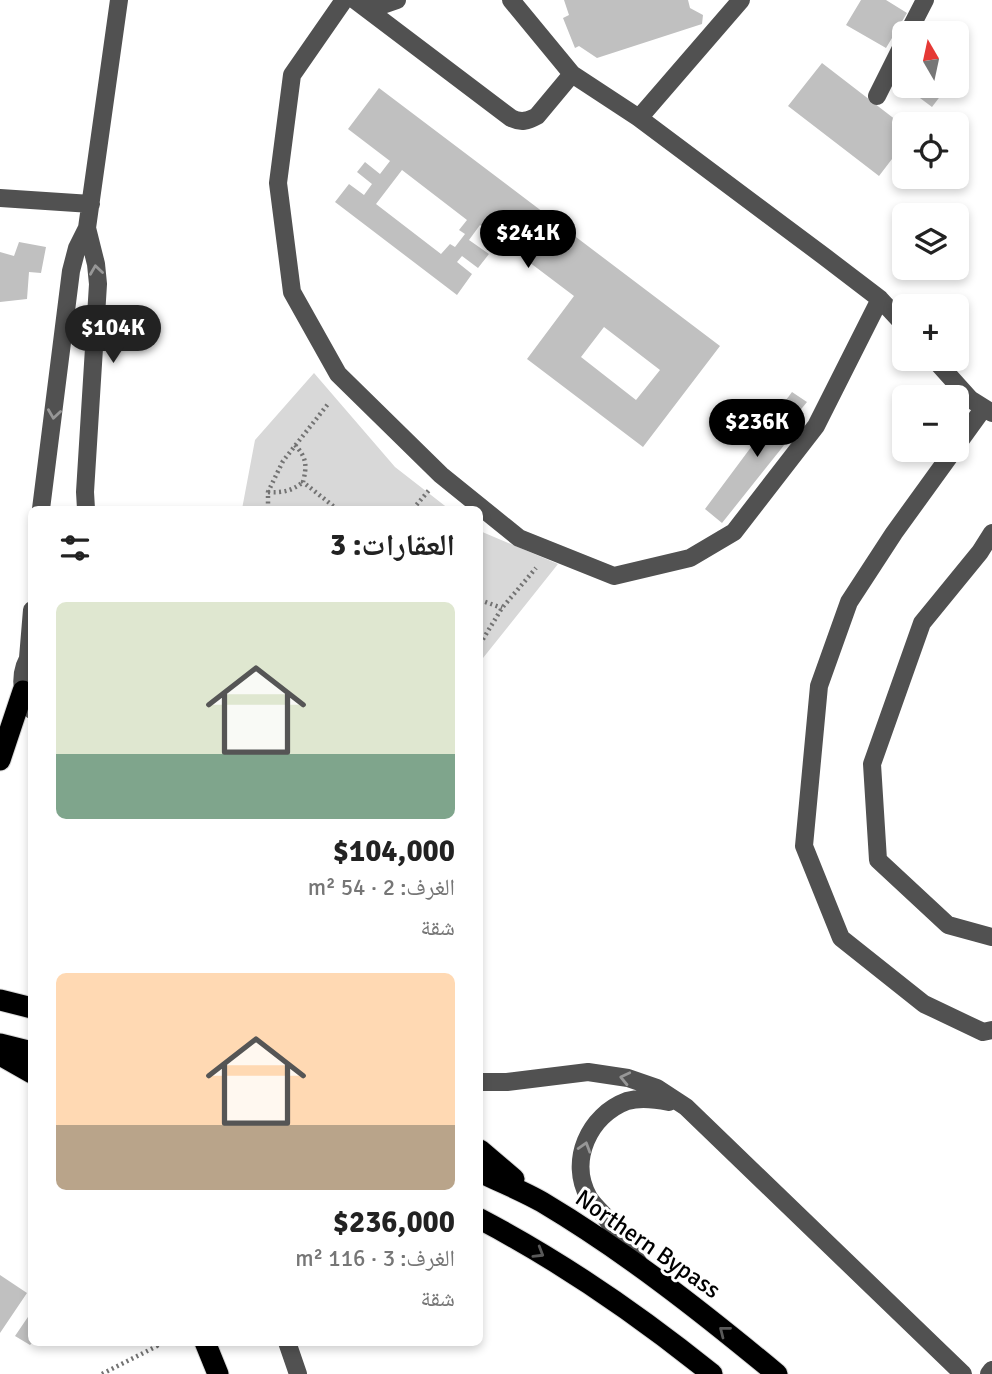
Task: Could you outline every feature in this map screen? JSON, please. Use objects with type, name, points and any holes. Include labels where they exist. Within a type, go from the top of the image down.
[{"type":"highway","points":[[0,760],[27,700]]},
{"type":"highway","points":[[0,1000],[28,1007]]},
{"type":"highway","points":[[0,1044],[28,1051]]},
{"type":"highway","points":[[0,1055],[28,1071]]},
{"type":"highway","points":[[483,1153],[540,1201]]},
{"type":"highway","name":"Northern Bypass","points":[[483,1173],[540,1201],[643,1268],[777,1374]]},
{"type":"highway","points":[[483,1221],[568,1270],[680,1348],[712,1374]]},
{"type":"highway","points":[[207,1346],[218,1374]]},
{"type":"street","points":[[41,506],[71,271],[77,248],[87,228],[119,0]]},
{"type":"street","points":[[344,0],[292,75],[278,183],[292,292],[338,374],[441,475],[479,506]]},
{"type":"street","points":[[362,5],[397,0]]},
{"type":"street","points":[[511,0],[572,74],[639,118],[880,299],[892,312]]},
{"type":"street","points":[[639,118],[741,0]]},
{"type":"street","points":[[914,21],[925,0]]},
{"type":"street","points":[[362,5],[517,121],[531,120],[537,116],[572,74]]},
{"type":"street","points":[[877,96],[892,66]]},
{"type":"street","points":[[0,198],[91,204]]},
{"type":"street","points":[[86,506],[98,284],[87,228]]},
{"type":"street","points":[[483,509],[519,538],[614,576],[690,558],[734,532],[817,426],[880,299]]},
{"type":"street","points":[[945,371],[970,399],[988,411],[969,432]]},
{"type":"street","points":[[59,374],[92,377]]},
{"type":"street","points":[[945,462],[849,602],[819,686],[804,846],[841,938],[924,1004],[983,1032],[992,1030]]},
{"type":"street","points":[[992,533],[922,624],[872,764],[878,860],[948,925],[992,937]]},
{"type":"street","points":[[27,700],[22,674],[28,660]]},
{"type":"street","points":[[483,1082],[507,1083],[588,1072],[628,1078],[657,1088],[686,1107],[963,1374]]},
{"type":"street","points":[[643,1268],[589,1198],[582,1180],[581,1160],[585,1140],[595,1123],[610,1110],[628,1101],[649,1098],[686,1107]]},
{"type":"street","points":[[288,1346],[298,1374]]},
{"type":"path","points":[[268,506],[268,492],[284,461],[328,404]]},
{"type":"path","points":[[268,492],[279,493],[295,489],[303,482],[306,471],[303,454],[295,445]]},
{"type":"path","points":[[303,482],[333,506]]},
{"type":"path","points":[[483,639],[502,608],[536,568]]},
{"type":"path","points":[[483,601],[502,608]]},
{"type":"path","points":[[102,1374],[157,1346]]},
{"type":"shaded area","points":[[314,373],[395,467],[445,506],[243,506],[255,440]]},
{"type":"shaded area","points":[[483,532],[558,564],[483,658]]},
{"type":"building","points":[[564,0],[688,0],[690,8],[703,15],[702,24],[597,58],[579,46],[575,48],[563,18],[569,15]]},
{"type":"building","points":[[861,0],[886,0],[907,13],[902,21],[892,21],[892,38],[886,48],[846,25]]},
{"type":"building","points":[[822,63],[892,117],[892,159],[879,176],[788,106]]},
{"type":"building","points":[[379,88],[720,346],[643,447],[527,359],[574,296],[480,225],[469,240],[489,254],[478,268],[462,256],[457,262],[472,274],[457,295],[335,202],[349,184],[364,195],[372,184],[357,172],[365,162],[380,174],[390,161],[348,129]],"holes":[[[402,170],[467,220],[459,230],[465,234],[455,247],[450,244],[441,254],[376,204]],[[604,327],[660,370],[636,400],[581,357]]]},
{"type":"building","points":[[920,98],[939,98],[932,107]]},
{"type":"building","points":[[19,242],[46,247],[41,273],[29,272],[27,299],[0,302],[0,252],[14,256]]},
{"type":"building","points":[[792,392],[807,402],[789,424],[797,429],[722,523],[705,509]]},
{"type":"building","points":[[0,1275],[27,1293],[0,1333]]},
{"type":"building","points":[[28,1317],[28,1344],[15,1336]]}]
